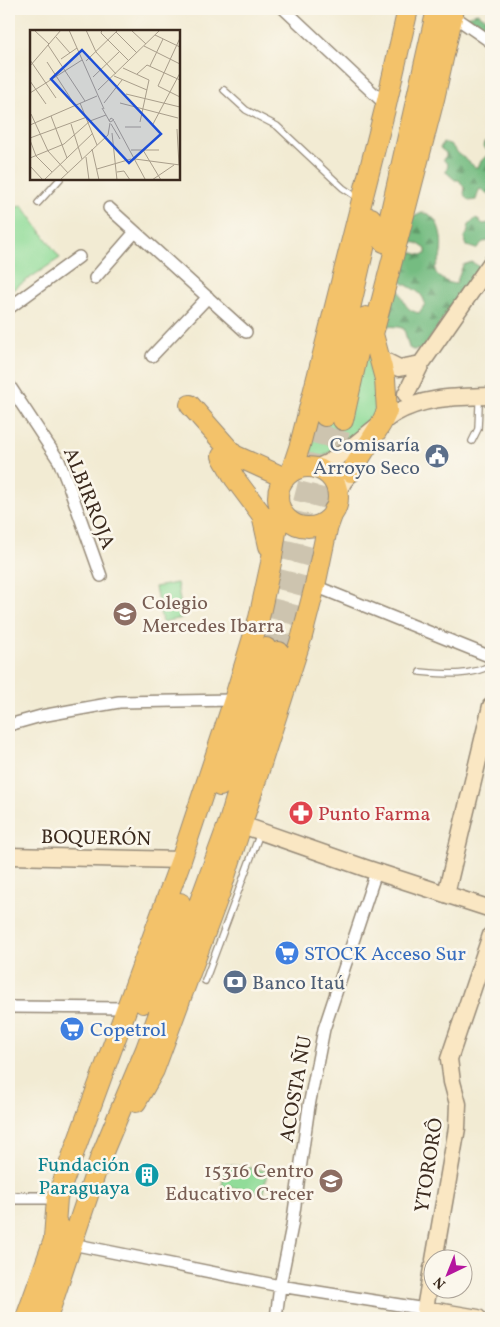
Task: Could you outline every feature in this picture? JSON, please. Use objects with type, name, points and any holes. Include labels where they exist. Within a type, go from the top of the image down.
[{"type":"highway","points":[[63,1241],[57,1198],[181,860],[258,622],[271,563],[281,484],[288,475],[300,445],[386,105],[408,9]]},
{"type":"highway","points":[[420,9],[334,418],[448,11]]},
{"type":"highway","points":[[351,472],[381,424],[387,407],[385,378],[373,334],[434,99],[448,11]]},
{"type":"highway","points":[[100,1159],[124,1123],[154,1070],[220,892],[299,645],[336,502],[335,485],[330,477],[315,468],[307,467],[288,475],[234,455],[190,405]]},
{"type":"highway","points":[[249,462],[274,463],[282,461],[300,445]]},
{"type":"highway","points":[[271,563],[268,538],[262,515],[235,478],[222,456],[248,484],[279,503],[284,516],[301,526],[311,527],[329,518],[336,502]]},
{"type":"highway","points":[[26,1318],[63,1241],[100,1159],[146,1048],[229,822],[272,650],[237,737],[63,1241],[48,1318]]},
{"type":"street","points":[[284,9],[386,105]]},
{"type":"street","points":[[448,11],[491,42]]},
{"type":"street","points":[[108,208],[246,332]]},
{"type":"street","points":[[95,278],[135,232]]},
{"type":"street","points":[[9,308],[79,257]]},
{"type":"street","points":[[315,468],[337,457],[412,398],[421,364],[491,263]]},
{"type":"street","points":[[152,356],[208,298]]},
{"type":"street","points":[[381,358],[399,368],[421,364]]},
{"type":"street","points":[[385,378],[393,386],[412,398],[458,397],[487,402]]},
{"type":"street","name":"ALBIRROJA","points":[[9,385],[59,461],[100,576]]},
{"type":"street","points":[[336,502],[351,472],[394,427],[422,410],[487,402]]},
{"type":"street","points":[[315,586],[491,657]]},
{"type":"street","points":[[9,726],[41,716],[119,702],[234,700]]},
{"type":"street","points":[[446,894],[490,713]]},
{"type":"street","points":[[242,825],[376,872],[491,909]]},
{"type":"street","name":"BOQUERÓN","points":[[9,856],[181,860]]},
{"type":"street","name":"ACOSTA ÑU","points":[[276,1318],[280,1286],[292,1226],[309,1106],[324,1029],[376,872]]},
{"type":"street","name":"YTORORÔ","points":[[436,1250],[458,1128],[458,1104],[452,1082],[449,1059],[491,935]]},
{"type":"street","points":[[9,1007],[127,1008]]},
{"type":"street","points":[[9,1198],[57,1198]]},
{"type":"street","points":[[63,1241],[424,1314],[478,1318]]},
{"type":"street","points":[[424,1314],[426,1300]]},
{"type":"lane","points":[[224,90],[246,110],[277,126],[343,188],[362,200]]},
{"type":"lane","points":[[38,203],[59,180]]},
{"type":"lane","points":[[472,441],[487,402]]},
{"type":"lane","points":[[420,672],[452,674],[478,671],[491,665]]},
{"type":"lane","points":[[205,981],[261,832]]},
{"type":"green space","points":[[477,13],[491,21],[491,39],[467,20],[468,16]]},
{"type":"green space","points":[[491,140],[491,193],[486,194],[481,189],[476,200],[469,201],[464,193],[465,189],[459,180],[455,180],[446,172],[448,165],[443,159],[446,153],[440,148],[443,143],[450,144],[459,154],[475,167],[478,167],[488,154],[488,151],[483,147],[484,143]]},
{"type":"green space","points":[[22,205],[60,258],[9,292],[9,209]]},
{"type":"green space","points":[[422,213],[428,214],[433,218],[440,230],[442,245],[440,259],[435,269],[437,275],[446,281],[456,284],[463,265],[472,262],[480,267],[462,298],[454,302],[423,349],[413,350],[409,348],[404,329],[384,326],[394,287],[398,289],[410,310],[419,313],[425,304],[424,299],[418,292],[397,278],[402,250],[421,255],[426,254],[426,249],[417,243],[407,242],[404,239],[413,217]]},
{"type":"green space","points":[[476,218],[483,224],[491,223],[491,241],[483,242],[476,249],[467,246],[464,237],[467,234],[469,225]]},
{"type":"green space","points":[[369,343],[377,355],[379,423],[323,456],[306,459],[317,416]]},
{"type":"green space","points":[[177,583],[183,618],[162,622],[155,587]]},
{"type":"green space","points":[[225,1164],[267,1171],[264,1193],[222,1186]]},
{"type":"tunnel","points":[[266,648],[325,416]]},
{"type":"tunnel","points":[[279,652],[343,420]]},
{"type":"place","name":"Comisaría Arroyo Seco","points":[[437,456]]},
{"type":"place","name":"Colegio Mercedes Ibarra","points":[[125,614]]},
{"type":"place","name":"Punto Farma","points":[[301,813]]},
{"type":"place","name":"STOCK Acceso Sur","points":[[287,953]]},
{"type":"place","name":"Banco Itaú","points":[[235,982]]},
{"type":"place","name":"Copetrol","points":[[72,1029]]},
{"type":"place","name":"Fundación Paraguaya","points":[[147,1175]]},
{"type":"place","name":"15316 Centro Educativo Crecer","points":[[331,1181]]}]
